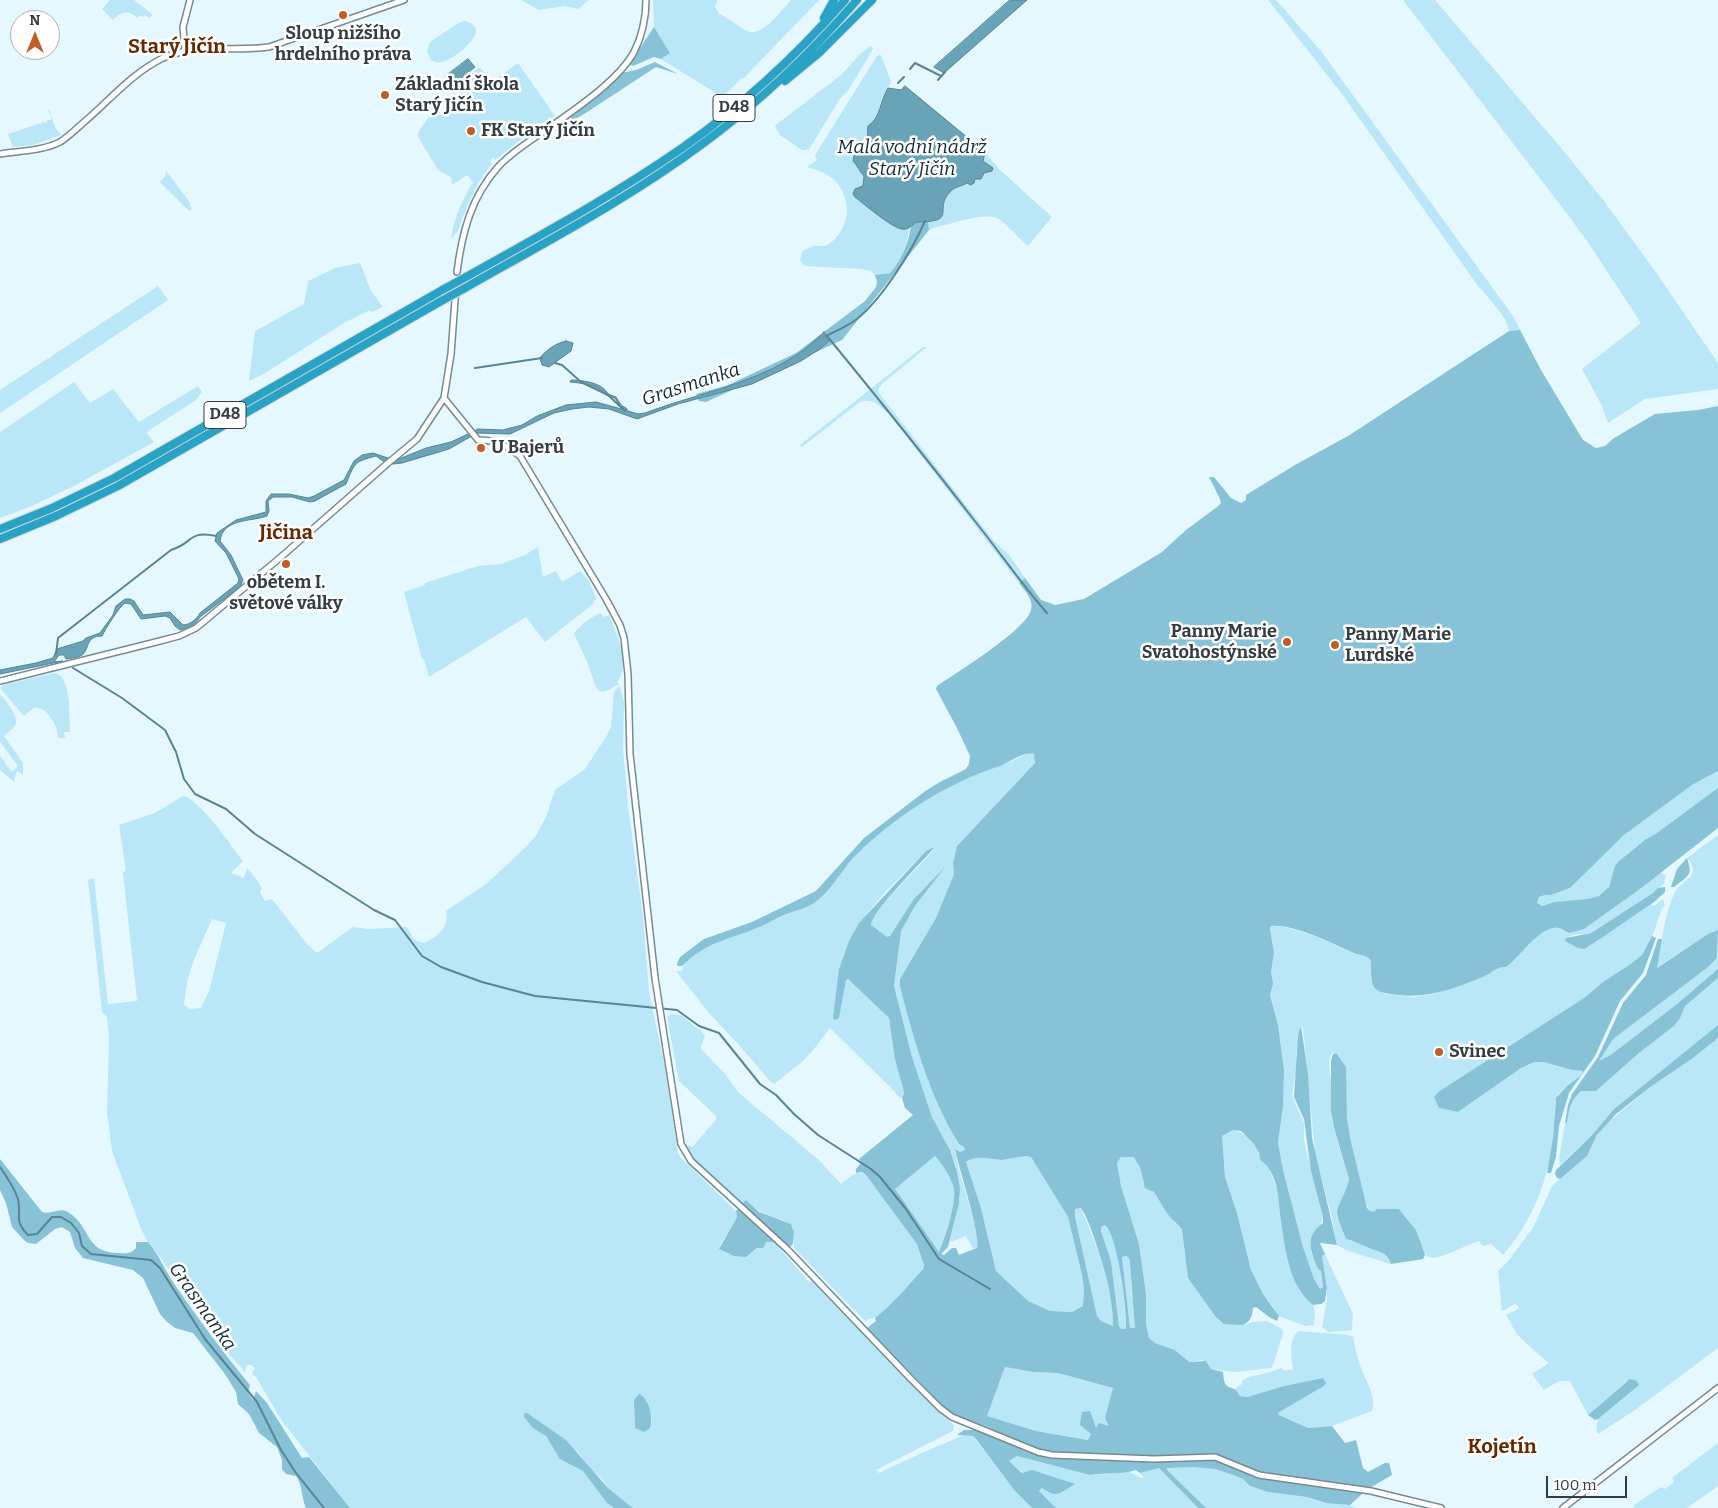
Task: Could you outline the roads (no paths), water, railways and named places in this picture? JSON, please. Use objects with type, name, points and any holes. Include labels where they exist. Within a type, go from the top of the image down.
[{"type":"highway","points":[[815,33],[834,0]]},
{"type":"highway","name":"D48","points":[[0,529],[52,508],[121,474],[604,198],[682,148],[743,100],[786,62],[845,0]]},
{"type":"highway","name":"D48","points":[[0,539],[56,516],[118,486],[466,288],[648,181],[706,142],[749,107],[803,58],[856,0]]},
{"type":"highway","points":[[749,107],[798,71],[834,39],[872,0]]},
{"type":"street","points":[[185,50],[183,27],[190,0]]},
{"type":"street","points":[[0,154],[44,148],[59,142],[87,120],[112,95],[141,73],[162,59],[185,50],[256,49],[269,47],[404,0]]},
{"type":"street","points":[[457,272],[463,231],[470,209],[484,184],[498,166],[516,150],[584,103],[623,67],[633,53],[641,36],[646,0]]},
{"type":"street","points":[[0,681],[179,636],[196,628],[418,439],[444,398],[451,354],[456,288]]},
{"type":"street","points":[[444,398],[478,440],[488,440],[504,444],[520,456],[609,604],[624,638],[628,674],[630,754],[659,1005],[681,1144],[691,1161],[787,1249],[911,1379],[952,1417],[989,1431],[1026,1449],[1052,1455],[1154,1459],[1214,1457],[1259,1475],[1372,1491],[1441,1508]]},
{"type":"street","points":[[1563,1508],[1718,1388]]},
{"type":"water","points":[[1010,0],[1027,0],[944,73],[934,67]]},
{"type":"water","points":[[468,59],[475,67],[453,85],[446,76]]},
{"type":"water","name":"Malá vodní nádrž Starý Jičín","points":[[905,86],[985,152],[983,161],[993,168],[992,171],[984,173],[981,179],[975,179],[971,185],[967,183],[952,190],[945,198],[943,214],[937,220],[916,222],[904,229],[897,228],[855,197],[853,194],[855,189],[863,186],[864,176],[853,161],[858,148],[867,139],[868,126],[878,114],[888,88],[901,90]]},
{"type":"water","points":[[824,332],[830,340],[820,349],[801,361],[752,384],[678,404],[637,419],[609,409],[589,407],[572,409],[554,413],[510,434],[477,433],[449,449],[402,463],[393,464],[383,461],[376,456],[363,460],[356,464],[346,484],[315,501],[310,502],[292,497],[273,497],[268,501],[269,511],[267,516],[239,522],[226,528],[222,534],[220,541],[231,555],[243,580],[240,587],[200,617],[194,624],[180,630],[170,618],[165,616],[141,619],[131,604],[125,603],[109,623],[102,636],[90,640],[80,656],[66,659],[64,655],[59,655],[54,662],[63,661],[0,674],[0,670],[53,658],[57,649],[83,641],[100,633],[113,615],[116,606],[125,599],[134,601],[143,615],[170,612],[183,625],[191,623],[200,613],[238,583],[239,579],[226,553],[215,541],[217,533],[236,520],[266,512],[266,501],[271,494],[289,494],[308,498],[344,480],[354,461],[362,455],[373,453],[399,459],[426,448],[451,442],[468,434],[472,435],[477,429],[503,430],[522,425],[537,416],[566,405],[596,402],[625,410],[620,407],[615,398],[606,395],[599,389],[590,385],[570,382],[571,380],[587,382],[602,387],[608,394],[616,397],[628,411],[638,414],[645,413],[756,376],[790,359]]},
{"type":"water","points":[[566,341],[573,343],[571,351],[549,367],[542,365],[540,358],[545,352],[555,345]]},
{"type":"waterway","points":[[910,69],[915,63],[941,76]]},
{"type":"waterway","name":"Grasmanka","points":[[938,80],[945,72]]},
{"type":"waterway","points":[[898,83],[904,77]]},
{"type":"waterway","name":"Grasmanka","points":[[826,336],[846,326],[867,310],[886,287],[904,260],[925,221]]},
{"type":"waterway","points":[[827,336],[1047,613]]},
{"type":"waterway","points":[[475,368],[542,358]]},
{"type":"waterway","points":[[555,363],[562,365],[581,382],[608,395],[625,411]]},
{"type":"waterway","points":[[56,654],[58,638],[171,550],[196,536],[216,536]]},
{"type":"waterway","points":[[73,668],[122,698],[165,730],[176,752],[184,779],[195,794],[226,809],[255,834],[374,910],[395,920],[422,956],[441,967],[482,982],[535,996],[677,1010],[699,1026],[719,1033],[760,1084],[776,1095],[818,1135],[871,1169],[880,1177],[906,1209],[939,1259],[990,1289]]},
{"type":"waterway","name":"Grasmanka","points":[[0,1167],[18,1199],[19,1222],[28,1235],[37,1234],[52,1217],[61,1217],[71,1223],[79,1233],[82,1246],[91,1254],[151,1260],[160,1268],[205,1339],[257,1402],[281,1450],[296,1473],[324,1508]]},
{"type":"place","name":"Sloup nižšího hrdelního práva","points":[[343,15]]},
{"type":"place","name":"Základní škola Starý Jičín","points":[[385,95]]},
{"type":"place","name":"FK Starý Jičín","points":[[471,131]]},
{"type":"place","name":"U Bajerů","points":[[481,448]]},
{"type":"place","name":"obětem I. světové války","points":[[286,564]]},
{"type":"place","name":"Panny Marie Svatohostýnské","points":[[1287,642]]},
{"type":"place","name":"Panny Marie Lurdské","points":[[1335,645]]},
{"type":"place","name":"Svinec","points":[[1439,1052]]},
{"type":"district","name":"Starý Jičín","points":[[177,47]]},
{"type":"district","name":"Jičina","points":[[286,533]]},
{"type":"district","name":"Kojetín","points":[[1502,1447]]}]
